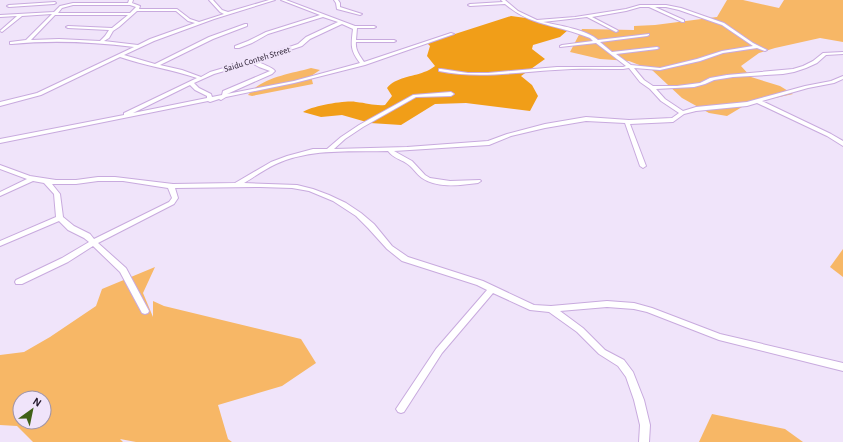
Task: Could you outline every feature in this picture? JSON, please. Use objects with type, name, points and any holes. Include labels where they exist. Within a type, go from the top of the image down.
[{"type":"street","points":[[101,4],[111,0]]},
{"type":"street","points":[[211,0],[221,11],[226,13]]},
{"type":"street","points":[[0,104],[39,94],[138,46],[198,23],[226,13],[273,0]]},
{"type":"street","points":[[283,0],[340,23],[354,27],[374,27]]},
{"type":"street","points":[[336,0],[338,3],[338,8],[360,14]]},
{"type":"street","points":[[9,6],[52,1],[61,7]]},
{"type":"street","points":[[470,5],[504,1],[517,12],[536,21],[579,32],[597,41],[601,46],[630,66],[642,81],[652,88],[663,100],[682,113]]},
{"type":"street","points":[[28,41],[61,7],[73,4],[130,2],[139,7],[118,26],[112,29],[68,27]]},
{"type":"street","points":[[536,21],[588,16],[626,10],[640,6],[661,6],[680,9],[723,24],[757,47],[765,50]]},
{"type":"street","points":[[650,7],[683,21]]},
{"type":"street","points":[[136,10],[177,10],[189,20],[198,23]]},
{"type":"street","points":[[0,16],[22,14],[131,14]]},
{"type":"street","points":[[2,31],[22,14]]},
{"type":"street","points":[[237,47],[250,42],[260,35],[323,16]]},
{"type":"street","points":[[588,16],[616,31]]},
{"type":"street","name":"Saidu Conteh Street","points":[[116,118],[200,78],[300,45],[308,38],[340,23]]},
{"type":"street","points":[[155,66],[205,40],[246,25]]},
{"type":"street","points":[[354,27],[353,45],[357,56],[363,64]]},
{"type":"street","points":[[101,42],[107,37],[112,29]]},
{"type":"street","points":[[0,141],[221,98],[294,82],[363,64],[452,34]]},
{"type":"street","points":[[562,46],[647,35]]},
{"type":"street","points":[[354,41],[394,41]]},
{"type":"street","points":[[12,42],[101,42],[138,46]]},
{"type":"street","points":[[441,70],[468,74],[488,74],[557,68],[623,68],[630,66],[660,69],[698,60],[722,52],[757,47]]},
{"type":"street","points":[[613,53],[657,48]]},
{"type":"street","points":[[652,88],[689,86],[737,75],[784,73],[802,68],[819,60],[825,54],[843,54]]},
{"type":"street","points":[[119,55],[155,66],[175,69],[200,78]]},
{"type":"street","points":[[221,98],[224,96],[225,92],[273,71],[272,69],[261,66],[253,61]]},
{"type":"street","points":[[236,185],[273,163],[313,151],[427,148],[489,143],[509,135],[581,119],[627,122],[673,120],[682,113],[689,111],[708,107],[740,106],[807,87],[832,82],[843,77]]},
{"type":"street","points":[[190,83],[197,89],[209,95],[210,100]]},
{"type":"street","points":[[329,150],[361,126],[415,96],[451,94]]},
{"type":"street","points":[[758,102],[829,135],[843,144]]},
{"type":"street","points":[[674,107],[689,111]]},
{"type":"street","points":[[627,122],[643,166]]},
{"type":"street","points":[[390,149],[394,155],[407,161],[425,177],[459,184],[478,180]]},
{"type":"street","points":[[0,167],[15,174],[47,182],[77,182],[106,179],[171,186],[236,185],[312,190],[349,209],[369,224],[384,243],[396,254],[405,259],[480,283],[524,305],[551,309],[607,304],[634,306],[649,310],[719,337],[843,367]]},
{"type":"street","points":[[0,194],[32,179]]},
{"type":"street","points":[[47,182],[57,194],[60,218],[71,228],[87,236],[123,270],[145,311]]},
{"type":"street","points":[[19,282],[65,260],[94,242],[172,203],[175,198],[171,186]]},
{"type":"street","points":[[0,244],[60,218]]},
{"type":"street","points":[[401,409],[439,351],[492,289]]},
{"type":"street","points":[[551,309],[580,330],[602,352],[621,363],[630,375],[639,400],[644,425],[644,442]]},
{"type":"shaded area","points":[[727,0],[743,0],[779,8],[784,0],[843,0],[843,42],[820,38],[759,53],[741,66],[751,77],[780,86],[793,94],[747,104],[727,116],[709,113],[682,98],[652,70],[629,61],[600,59],[570,52],[582,29],[634,30],[634,26],[655,25],[717,17]]},
{"type":"shaded area","points":[[511,16],[526,18],[568,30],[560,37],[533,45],[532,49],[545,59],[521,76],[532,85],[538,96],[530,111],[466,103],[435,104],[401,125],[370,123],[342,115],[321,117],[303,112],[321,106],[345,102],[385,105],[392,96],[387,88],[391,84],[399,79],[427,71],[435,66],[427,56],[430,46],[427,43]]},
{"type":"shaded area","points":[[311,68],[320,70],[311,76],[313,84],[252,96],[248,95],[261,84],[269,80]]},
{"type":"shaded area","points":[[843,249],[843,277],[830,267]]},
{"type":"shaded area","points":[[155,267],[143,293],[153,317],[153,301],[164,306],[301,339],[316,363],[282,386],[218,405],[228,439],[232,442],[136,442],[120,439],[123,442],[33,442],[21,430],[52,430],[52,390],[12,390],[12,426],[0,425],[0,355],[24,352],[50,337],[96,306],[102,289]]},
{"type":"shaded area","points":[[712,414],[785,429],[803,442],[699,442]]}]
